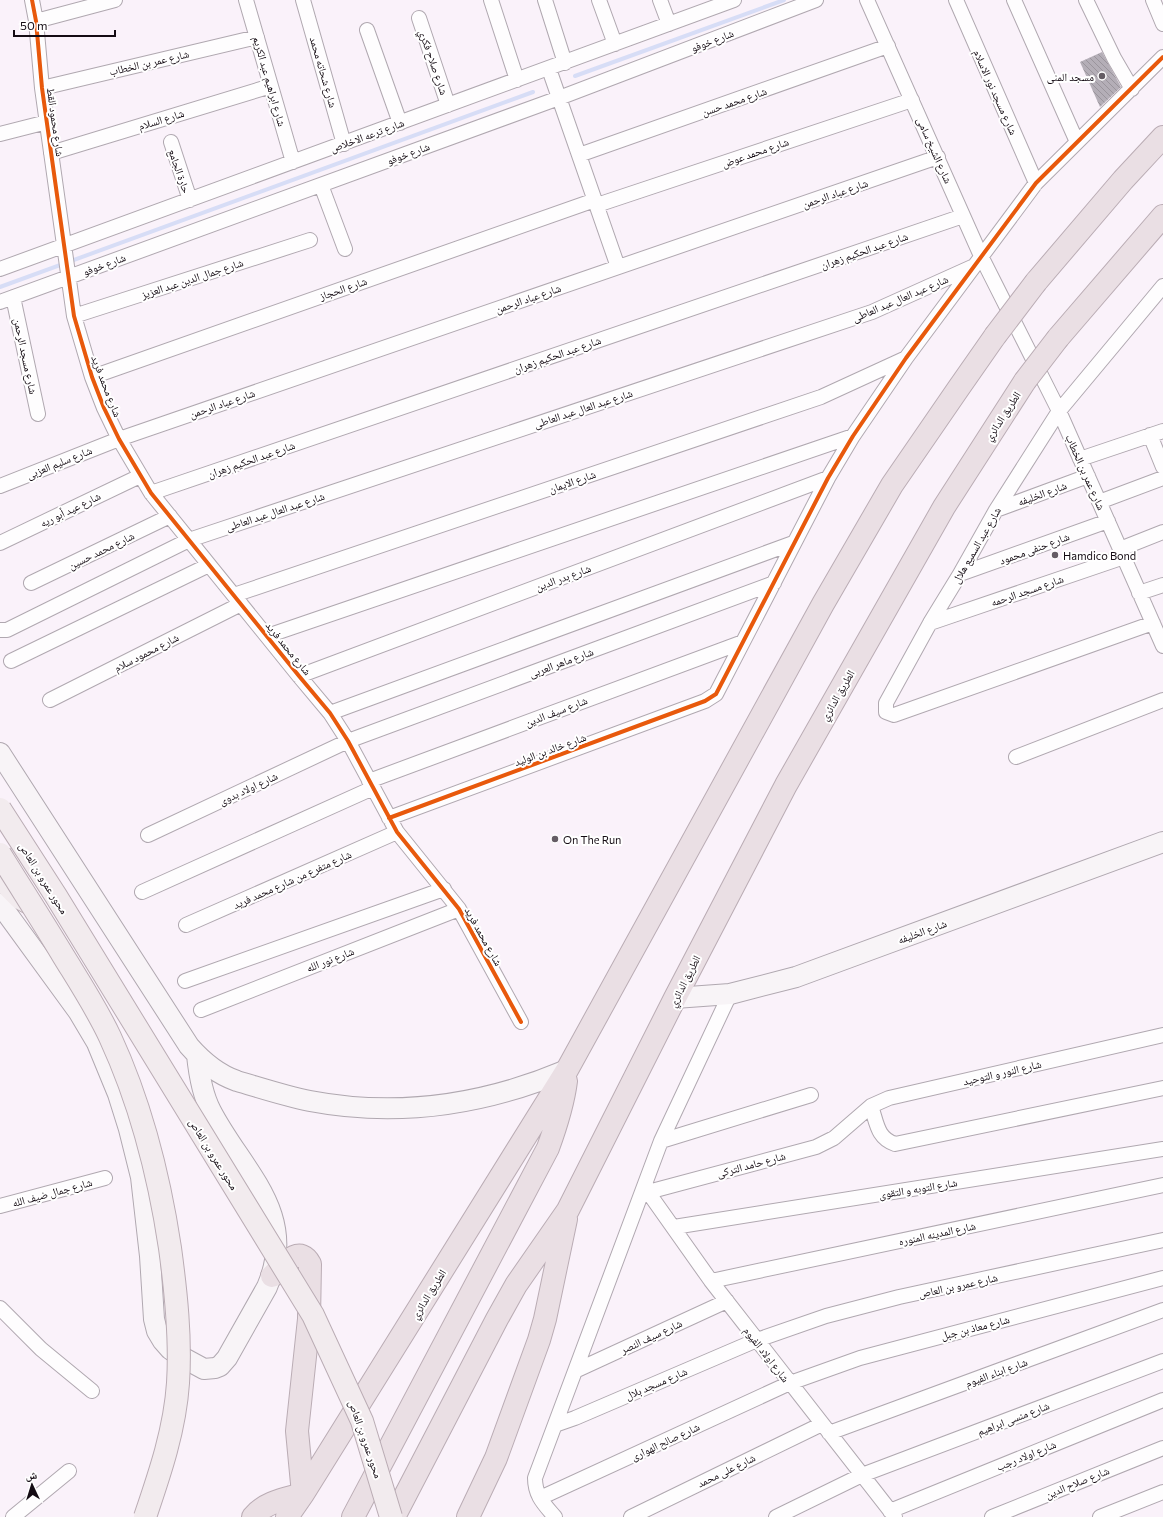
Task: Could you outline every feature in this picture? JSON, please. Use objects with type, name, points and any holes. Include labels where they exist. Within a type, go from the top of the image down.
[{"type":"highway","name":"الطريق الدائري","points":[[287,1517],[303,1494],[567,1070],[796,653],[892,485],[995,336],[1036,282],[1123,180],[1163,137]]},
{"type":"highway","name":"الطريق الدائري","points":[[394,1517],[516,1285],[568,1210],[675,998],[786,785],[944,507],[1025,381],[1058,338],[1163,216]]},
{"type":"highway","name":"الطريق الدائري","points":[[353,1517],[545,1154],[557,1123],[564,1097],[567,1070]]},
{"type":"highway","name":"الطريق الدائري","points":[[468,1517],[496,1458],[545,1319],[568,1210]]},
{"type":"highway","points":[[253,1517],[257,1512],[271,1503],[303,1494],[296,1431],[309,1319],[310,1264],[307,1259],[297,1255],[291,1258],[272,1276]]},
{"type":"highway","points":[[485,1517],[496,1458]]},
{"type":"main road","name":"محور عمرو بن العاص","points":[[0,809],[56,896],[313,1315],[362,1421],[391,1517]]},
{"type":"main road","points":[[0,854],[90,999],[110,1036],[144,1124],[152,1154],[166,1224],[173,1270],[179,1350],[178,1383],[170,1434],[163,1463],[145,1517]]},
{"type":"main road","points":[[0,878],[20,898],[32,905]]},
{"type":"street","name":"شارع محمود القط","points":[[32,0],[36,21],[42,88],[69,277]]},
{"type":"street","points":[[36,21],[115,0]]},
{"type":"street","name":"شارع ابراهيم عبد الكريم","points":[[246,0],[293,162]]},
{"type":"street","name":"شارع شحاته محمد","points":[[303,0],[344,144]]},
{"type":"street","points":[[491,0],[517,80]]},
{"type":"street","points":[[545,0],[565,62]]},
{"type":"street","points":[[599,0],[615,44]]},
{"type":"street","points":[[660,0],[669,24]]},
{"type":"street","name":"شارع ترعه الاخلاص","points":[[0,269],[549,69],[669,24],[712,4],[734,0]]},
{"type":"street","name":"شارع خوفو","points":[[6,300],[559,98],[816,0]]},
{"type":"street","name":"شارع الشيخ سامى","points":[[868,0],[963,216],[976,261],[1003,300]]},
{"type":"street","name":"شارع مسجد نور الاسلام","points":[[956,0],[1036,183]]},
{"type":"street","points":[[1014,0],[1077,142]]},
{"type":"street","points":[[1086,0],[1114,58],[1132,89]]},
{"type":"street","points":[[1153,0],[1163,24]]},
{"type":"street","name":"شارع صلاح فكري","points":[[419,18],[448,105]]},
{"type":"street","points":[[367,30],[400,123]]},
{"type":"street","name":"شارع عمر بن الخطاب","points":[[42,88],[257,37]]},
{"type":"street","name":"شارع محمد حسن","points":[[579,155],[888,46]]},
{"type":"street","points":[[742,642],[828,478],[853,436],[906,358],[976,261],[1036,183],[1163,57]]},
{"type":"street","points":[[549,69],[618,267]]},
{"type":"street","name":"شارع السلام","points":[[51,153],[271,86]]},
{"type":"street","name":"شارع محمد عوض","points":[[596,203],[912,100]]},
{"type":"street","points":[[0,134],[47,122]]},
{"type":"street","name":"حارة الجامع","points":[[171,142],[190,200]]},
{"type":"street","name":"شارع عباد الرحمن","points":[[119,439],[938,157]]},
{"type":"street","points":[[321,185],[346,249]]},
{"type":"street","name":"شارع الحجاز","points":[[92,377],[596,203]]},
{"type":"street","name":"شارع عبد الحكيم زهران","points":[[152,492],[963,216]]},
{"type":"street","name":"شارع جمال الدين عبد العزيز","points":[[74,316],[310,240]]},
{"type":"street","name":"شارع عبد العال عبد العاطى","points":[[0,630],[7,630],[189,540],[872,312],[976,261]]},
{"type":"street","name":"شارع محمد فريد","points":[[69,277],[74,316],[92,377],[104,408],[119,439],[140,476],[209,565],[330,713],[348,741],[398,832],[459,909],[521,1022]]},
{"type":"street","name":"شارع عبد السميع هلال","points":[[1153,623],[894,715],[886,712],[886,703],[930,623],[996,510],[1059,411],[1163,286]]},
{"type":"street","name":"شارع مسجد الرحمن","points":[[6,300],[38,414]]},
{"type":"street","name":"شارع عمر بن الخطاب","points":[[1003,300],[1059,411],[1163,646]]},
{"type":"street","name":"شارع الايمان","points":[[238,599],[821,398],[906,358]]},
{"type":"street","points":[[1080,459],[1157,433],[1163,467]]},
{"type":"street","points":[[267,636],[853,436]]},
{"type":"street","name":"شارع سليم العزبى","points":[[0,486],[119,439]]},
{"type":"street","name":"شارع عيد أبو ريه","points":[[0,543],[140,476]]},
{"type":"street","name":"شارع الخليفه","points":[[996,510],[1088,476]]},
{"type":"street","name":"شارع بدر الدين","points":[[299,676],[828,478]]},
{"type":"street","points":[[1099,502],[1163,478]]},
{"type":"street","name":"شارع محمد حسين","points":[[31,583],[170,516]]},
{"type":"street","name":"شارع حنفى محمود","points":[[960,574],[1108,521]]},
{"type":"street","name":"شارع مسجد الرحمه","points":[[930,623],[1122,553],[1163,532]]},
{"type":"street","points":[[330,713],[793,543]]},
{"type":"street","points":[[11,661],[209,565]]},
{"type":"street","name":"شارع ماهر العربى","points":[[348,741],[774,583]]},
{"type":"street","points":[[1140,593],[1163,585]]},
{"type":"street","name":"شارع محمود سلام","points":[[50,700],[238,599]]},
{"type":"street","name":"شارع خالد بن الوليد","points":[[389,818],[705,701],[716,694],[742,642]]},
{"type":"street","name":"شارع سيف الدين","points":[[142,892],[371,785],[742,642]]},
{"type":"street","points":[[1016,757],[1163,700]]},
{"type":"street","name":"شارع اولاد بدوى","points":[[148,835],[348,741]]},
{"type":"street","points":[[0,753],[189,1046],[205,1064],[225,1077],[302,1099],[339,1105],[399,1109],[457,1104],[485,1098],[541,1081],[567,1070]]},
{"type":"street","name":"شارع متفرع من شارع محمد فريد","points":[[186,925],[398,832]]},
{"type":"street","name":"شارع الخليفه","points":[[675,998],[730,994],[796,977],[1163,842]]},
{"type":"street","points":[[185,981],[444,889]]},
{"type":"street","points":[[0,904],[78,1011],[97,1043],[118,1094],[129,1129],[141,1177],[150,1256],[154,1319],[157,1331],[170,1350],[204,1369],[220,1366],[227,1358],[272,1276],[277,1253],[274,1218],[264,1196],[211,1111],[199,1075],[197,1055]]},
{"type":"street","name":"شارع نور الله","points":[[201,1010],[459,909]]},
{"type":"street","points":[[555,1517],[540,1498],[535,1488],[535,1478],[646,1190],[660,1141],[730,994]]},
{"type":"street","name":"شارع النور و التوحيد","points":[[850,1126],[872,1106],[889,1098],[1163,1035]]},
{"type":"street","points":[[872,1106],[881,1136],[887,1141],[895,1144],[1163,1088]]},
{"type":"street","points":[[660,1141],[810,1095]]},
{"type":"street","name":"شارع حامد التركى","points":[[646,1190],[816,1147],[834,1138],[850,1126]]},
{"type":"street","name":"شارع التوبه و التقوى","points":[[674,1227],[1163,1149]]},
{"type":"street","name":"شارع جمال ضيف الله","points":[[0,1206],[105,1178]]},
{"type":"street","name":"شارع المدينه المنوره","points":[[711,1281],[1163,1185]]},
{"type":"street","name":"شارع اولاد الفيوم","points":[[646,1190],[674,1227],[711,1281],[862,1475],[891,1515]]},
{"type":"street","name":"شارع عمرو بن العاص","points":[[757,1340],[826,1316],[899,1297],[1163,1240]]},
{"type":"street","name":"شارع معاذ بن جبل","points":[[790,1383],[867,1356],[1163,1278]]},
{"type":"street","name":"شارع سيف النصر","points":[[575,1371],[727,1301]]},
{"type":"street","points":[[0,1308],[41,1349],[92,1390]]},
{"type":"street","name":"شارع ابناء الفيوم","points":[[826,1429],[1163,1310]]},
{"type":"street","name":"شارع مسجد بلال","points":[[555,1425],[575,1418],[757,1340]]},
{"type":"street","name":"شارع منسى ابراهيم","points":[[776,1517],[862,1475],[1163,1361]]},
{"type":"street","name":"شارع صالح الهوارى","points":[[540,1498],[790,1383]]},
{"type":"street","name":"شارع اولاد رجب","points":[[891,1515],[1163,1400]]},
{"type":"street","name":"شارع على محمد","points":[[630,1517],[826,1429]]},
{"type":"street","name":"شارع صلاح الدين","points":[[992,1517],[1163,1448]]},
{"type":"street","points":[[14,1517],[69,1471]]},
{"type":"street","points":[[1100,1517],[1163,1492]]},
{"type":"building","name":"مسجد المنى","points":[[1102,52],[1121,87],[1100,107],[1080,62]]},
{"type":"waterway","points":[[575,76],[784,0]]},
{"type":"waterway","points":[[0,287],[533,92]]},
{"type":"cycle path","points":[[32,0],[36,21],[42,88],[74,316],[92,377],[104,408],[119,439],[151,493],[330,713],[348,741],[397,832],[459,909],[521,1022]]},
{"type":"cycle path","points":[[389,818],[705,701],[716,694],[828,478],[853,436],[906,358],[1036,183],[1163,57]]},
{"type":"place","name":"مسجد المنى","points":[[1102,76]]},
{"type":"place","name":"Hamdico Bond","points":[[1055,555]]},
{"type":"place","name":"On The Run","points":[[555,839]]}]
